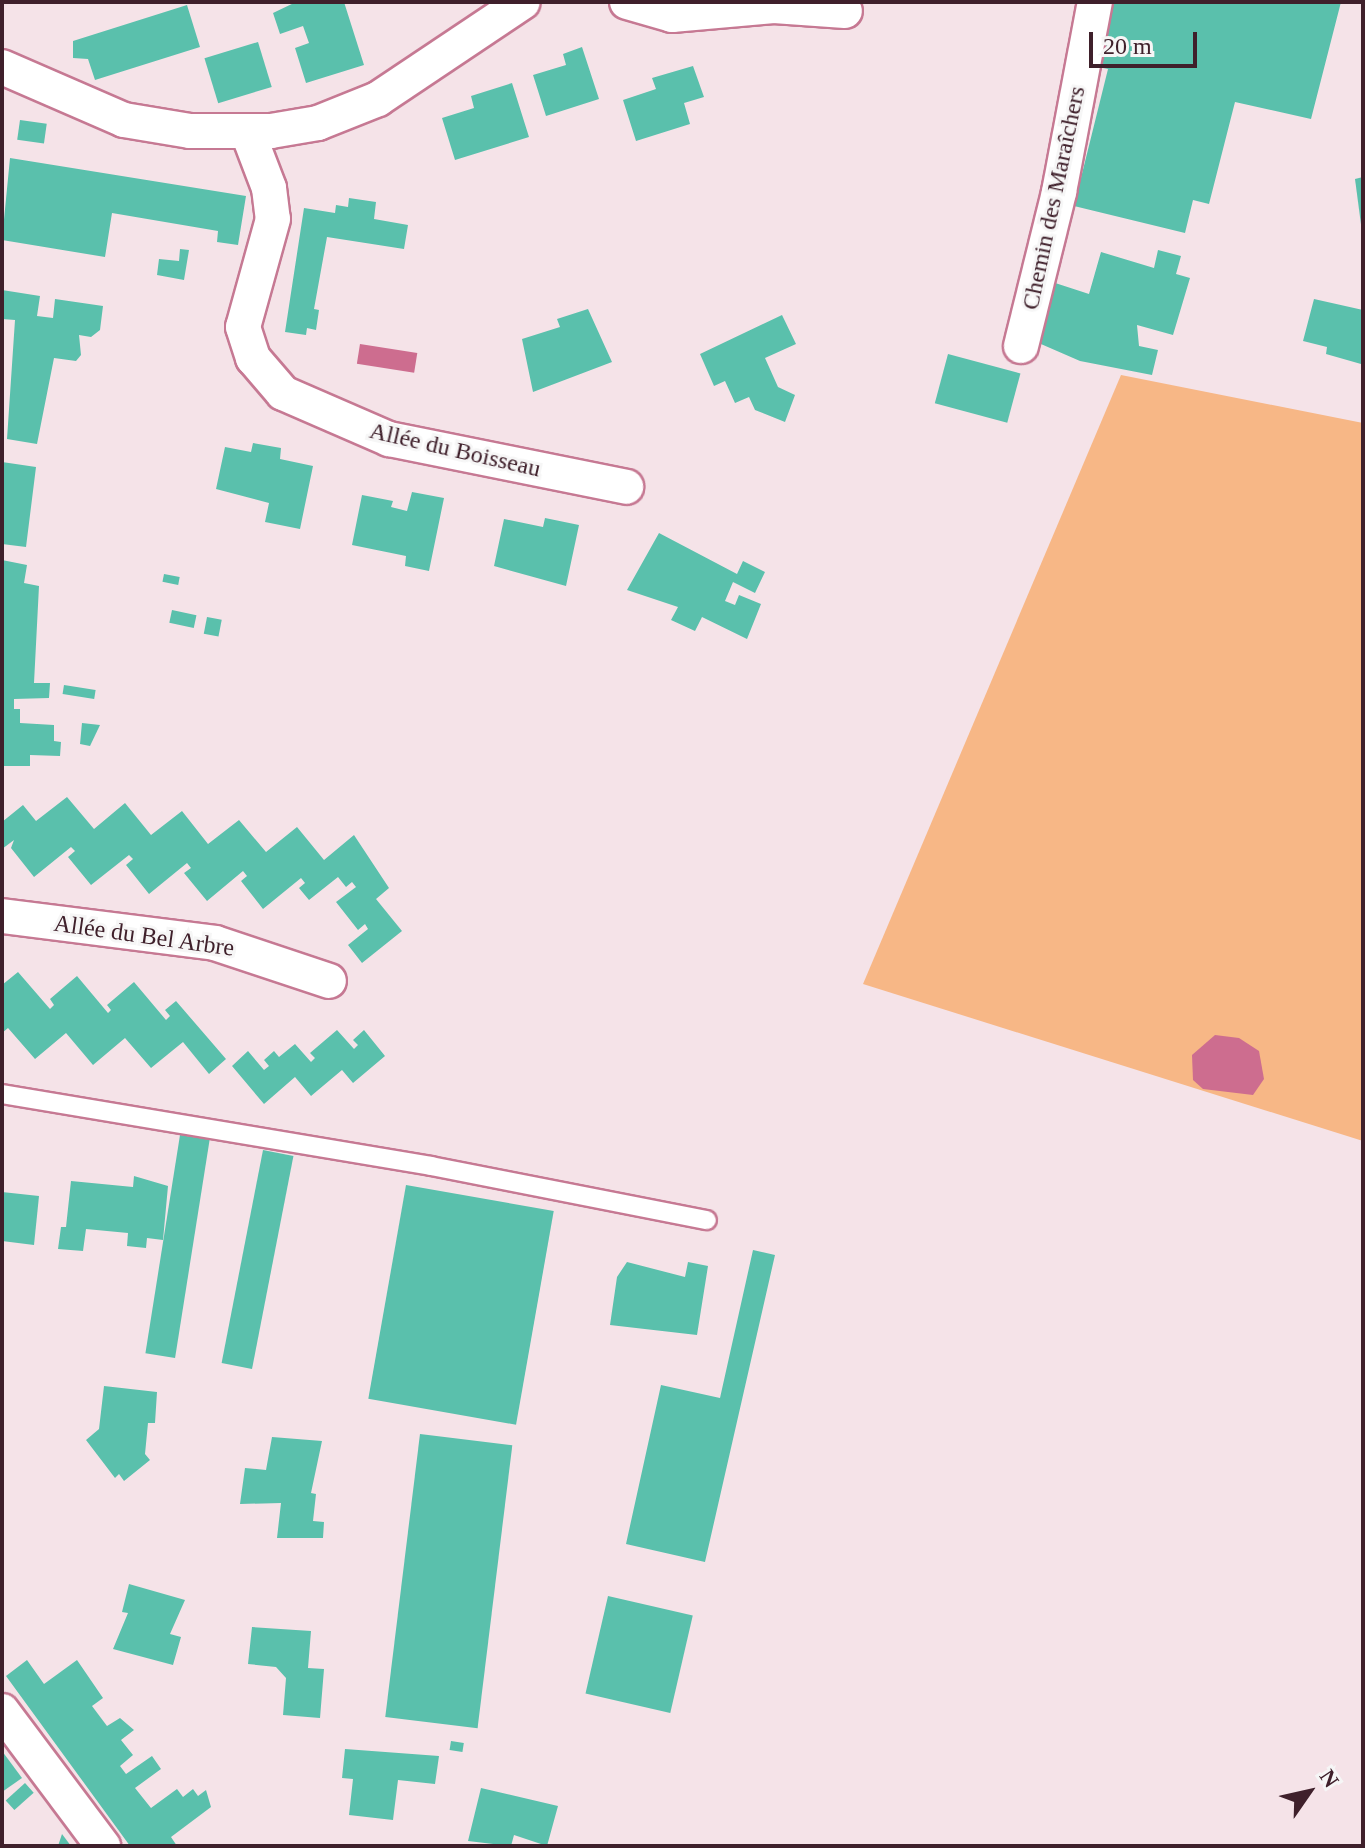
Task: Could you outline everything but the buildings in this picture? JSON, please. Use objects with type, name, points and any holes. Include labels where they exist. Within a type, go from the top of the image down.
[{"type":"street","points":[[2,67],[124,120],[190,131],[248,133],[318,123],[358,109],[427,70],[523,2]]},
{"type":"street","points":[[627,2],[672,15],[774,6],[845,11]]},
{"type":"street","name":"Chemin des Maraîchers","points":[[1021,346],[1059,192],[1095,2]]},
{"type":"street","name":"Allée du Boisseau","points":[[248,133],[269,188],[273,219],[243,327],[253,358],[283,393],[389,439],[626,487]]},
{"type":"street","name":"Allée du Bel Arbre","points":[[2,916],[215,943],[329,981]]},
{"type":"street","points":[[2,1711],[103,1846]]},
{"type":"lane","points":[[2,1094],[431,1166],[707,1220]]},
{"type":"shaded area","points":[[360,344],[417,353],[414,373],[357,364]]},
{"type":"shaded area","points":[[1121,375],[1363,423],[1363,1141],[863,984]]},
{"type":"shaded area","points":[[1215,1035],[1239,1038],[1259,1051],[1264,1079],[1253,1095],[1203,1089],[1193,1080],[1192,1055]]}]
